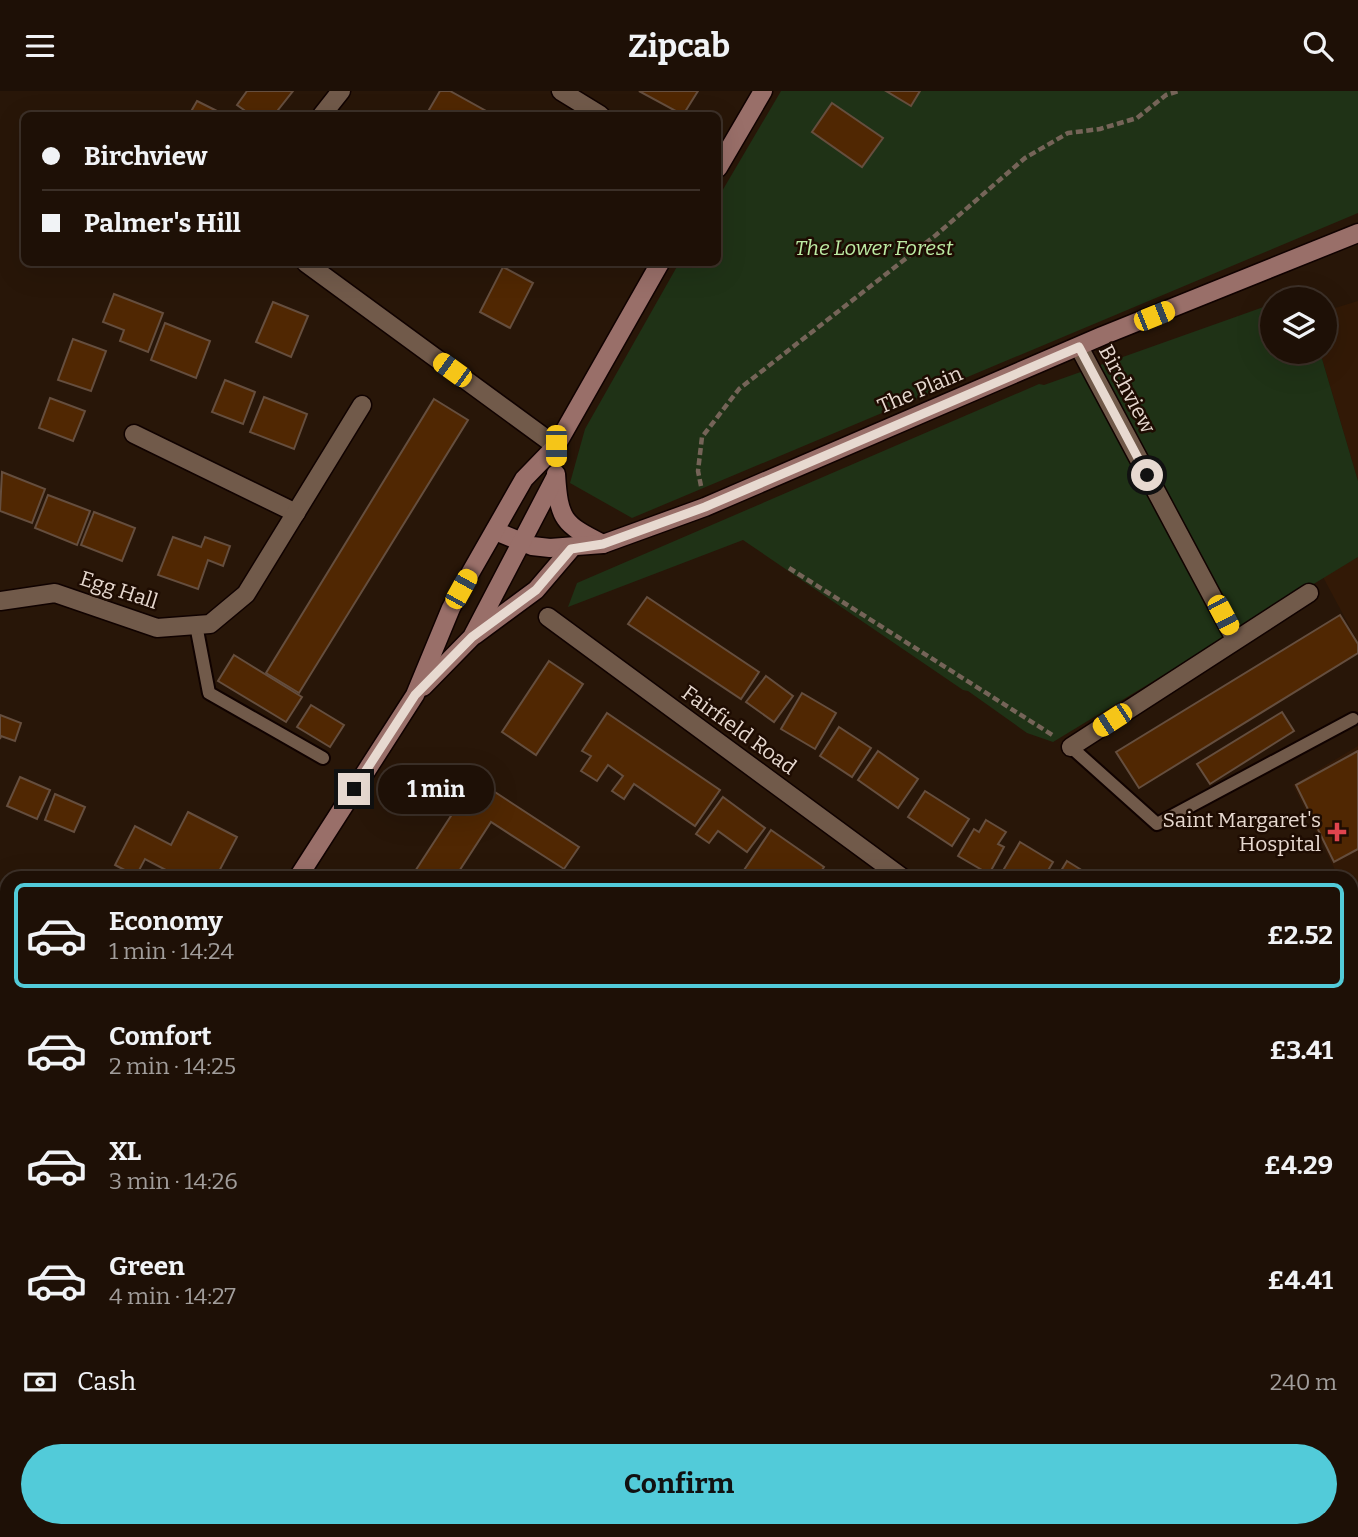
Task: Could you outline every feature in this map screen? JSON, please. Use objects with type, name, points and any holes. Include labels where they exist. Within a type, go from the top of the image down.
[{"type":"main road","points":[[721,163],[763,91]]},
{"type":"main road","name":"The Plain","points":[[495,531],[521,542],[571,549],[603,544],[705,507],[1079,347],[1358,233]]},
{"type":"main road","points":[[302,871],[415,695],[451,608],[524,479],[556,446],[658,266]]},
{"type":"main road","points":[[556,446],[558,504],[572,528],[603,544]]},
{"type":"main road","points":[[472,637],[556,475]]},
{"type":"main road","points":[[415,695],[472,637],[536,590],[571,549]]},
{"type":"street","points":[[325,112],[341,91]]},
{"type":"street","points":[[561,91],[595,112]]},
{"type":"street","points":[[310,266],[556,446]]},
{"type":"street","name":"Birchview","points":[[1079,347],[1235,639]]},
{"type":"street","name":"Egg Hall","points":[[0,601],[55,593],[157,628],[210,624],[246,594],[362,405]]},
{"type":"street","points":[[134,434],[296,513]]},
{"type":"street","points":[[1071,747],[1309,593]]},
{"type":"street","name":"Fairfield Road","points":[[548,617],[893,871]]},
{"type":"lane","points":[[196,625],[209,693],[323,758]]},
{"type":"lane","points":[[1071,747],[1157,824],[1353,719]]},
{"type":"path","points":[[705,507],[698,471],[702,437],[739,389],[936,235],[1025,157],[1068,133],[1100,129],[1137,118],[1166,95],[1179,91]]},
{"type":"path","points":[[789,568],[1071,747]]},
{"type":"shaded area","points":[[1358,301],[1358,481],[1324,364],[1337,364],[1337,307]]},
{"type":"shaded area","points":[[1358,557],[1358,642],[1323,577]]},
{"type":"shaded area","name":"Saint Margaret's Hospital","points":[[1358,746],[1358,871],[1336,871],[1293,785]]},
{"type":"green space","name":"The Lower Forest","points":[[781,91],[1358,91],[1358,213],[632,518],[570,483],[585,429],[677,266],[721,266],[721,193]]},
{"type":"green space","points":[[1260,308],[1260,364],[1324,364],[1358,481],[1358,557],[1053,742],[1027,733],[743,540],[568,607],[577,583],[1039,384],[1044,385]]},
{"type":"building","points":[[247,91],[293,91],[276,112],[247,112],[237,105]]},
{"type":"building","points":[[440,91],[450,91],[486,111],[486,112],[428,112]]},
{"type":"building","points":[[639,91],[698,91],[685,112],[678,112]]},
{"type":"building","points":[[886,91],[920,91],[911,106]]},
{"type":"building","points":[[197,101],[219,112],[191,112]]},
{"type":"building","points":[[832,103],[883,138],[862,167],[812,132]]},
{"type":"building","points":[[503,267],[533,283],[510,328],[480,312]]},
{"type":"building","points":[[114,294],[163,313],[148,352],[120,341],[124,330],[103,322]]},
{"type":"building","points":[[273,302],[308,316],[291,357],[256,342]]},
{"type":"building","points":[[165,323],[210,341],[196,378],[151,360]]},
{"type":"building","points":[[73,339],[106,351],[91,391],[58,380]]},
{"type":"building","points":[[225,380],[255,392],[243,424],[212,412]]},
{"type":"building","points":[[264,397],[307,414],[294,449],[250,432]]},
{"type":"building","points":[[50,398],[85,411],[73,441],[39,428]]},
{"type":"building","points":[[434,399],[468,420],[299,693],[266,673]]},
{"type":"building","points":[[2,472],[45,489],[32,523],[0,511]]},
{"type":"building","points":[[48,495],[90,511],[77,545],[35,528]]},
{"type":"building","points":[[94,512],[135,528],[122,561],[81,545]]},
{"type":"building","points":[[173,537],[201,547],[205,537],[230,546],[223,566],[208,560],[198,589],[158,575]]},
{"type":"building","points":[[647,597],[759,672],[741,699],[628,624]]},
{"type":"building","points":[[1340,615],[1358,644],[1358,653],[1139,788],[1116,752]]},
{"type":"building","points":[[234,655],[302,697],[286,722],[218,681]]},
{"type":"building","points":[[549,661],[583,684],[536,755],[502,732]]},
{"type":"building","points":[[766,676],[793,696],[774,722],[746,702]]},
{"type":"building","points":[[802,693],[836,713],[815,749],[781,729]]},
{"type":"building","points":[[311,705],[344,725],[330,747],[297,727]]},
{"type":"building","points":[[1282,712],[1294,731],[1210,784],[1197,764]]},
{"type":"building","points":[[607,713],[720,790],[695,826],[634,784],[624,799],[612,791],[623,776],[608,765],[597,781],[581,771],[591,756],[582,751]]},
{"type":"building","points":[[0,715],[21,723],[15,741],[1,736],[0,739]]},
{"type":"building","points":[[839,727],[871,748],[852,777],[820,756]]},
{"type":"building","points":[[878,751],[918,779],[898,808],[858,780]]},
{"type":"building","name":"Saint Margaret's Hospital","points":[[1358,751],[1358,849],[1334,862],[1296,785]]},
{"type":"building","points":[[20,777],[50,790],[37,819],[7,806]]},
{"type":"building","points":[[475,779],[579,847],[564,869],[491,822],[459,871],[415,871]]},
{"type":"building","points":[[925,791],[969,819],[952,846],[908,817]]},
{"type":"building","points":[[55,794],[85,807],[74,832],[45,820]]},
{"type":"building","points":[[723,797],[765,828],[747,852],[718,831],[709,843],[696,834]]},
{"type":"building","points":[[188,812],[237,837],[219,871],[168,871],[145,859],[139,871],[126,871],[115,865],[135,826],[171,845]]},
{"type":"building","points":[[986,820],[1006,832],[998,844],[1004,847],[991,871],[984,871],[958,856],[974,829],[979,832]]},
{"type":"building","points":[[771,830],[824,867],[821,871],[743,871]]},
{"type":"building","points":[[1020,842],[1053,862],[1048,871],[1003,871]]},
{"type":"building","points":[[1067,861],[1083,871],[1061,871]]},
{"type":"place","name":"Saint Margaret's Hospital","points":[[1337,832]]},
{"type":"route","points":[[354,789],[415,695],[472,637],[536,590],[571,549],[603,544],[705,507],[1079,347],[1147,475]]}]
